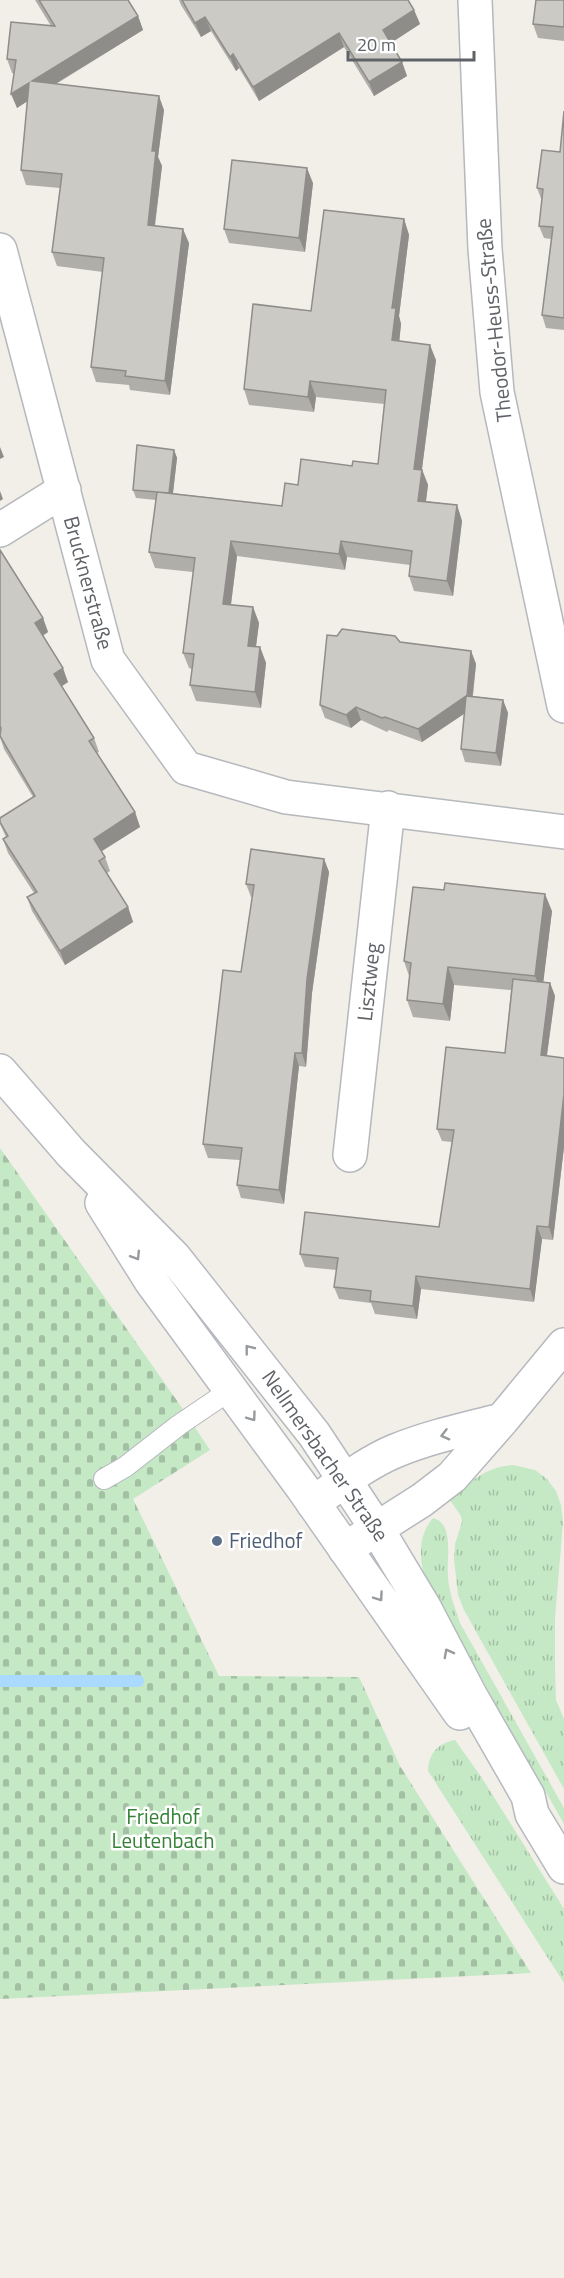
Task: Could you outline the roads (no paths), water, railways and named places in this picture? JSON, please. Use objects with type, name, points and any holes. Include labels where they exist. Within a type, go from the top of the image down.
[{"type":"street","name":"Theodor-Heuss-Straße","points":[[475,0],[485,249],[497,392],[564,706]]},
{"type":"street","name":"Brucknerstraße","points":[[0,250],[108,660],[186,768],[286,797],[388,808],[564,832]]},
{"type":"street","points":[[0,530],[64,490]]},
{"type":"street","name":"Lisztweg","points":[[350,1155],[388,808]]},
{"type":"street","name":"Nellmersbacher Straße","points":[[0,1071],[71,1153],[174,1257],[287,1398],[346,1481],[424,1607],[526,1804]]},
{"type":"street","name":"Nellmersbacher Straße","points":[[71,1153],[151,1281],[314,1503],[526,1804]]},
{"type":"street","points":[[345,1549],[422,1500],[452,1477],[564,1344]]},
{"type":"street","points":[[314,1503],[394,1451],[439,1436],[502,1420]]},
{"type":"street","points":[[526,1804],[564,1867]]},
{"type":"lane","points":[[104,1479],[125,1467],[178,1425],[232,1389]]},
{"type":"waterway","points":[[0,1681],[138,1681]]},
{"type":"place","name":"Friedhof","points":[[217,1541]]},
{"type":"park label","name":"Friedhof Leutenbach","points":[[163,1829]]}]
